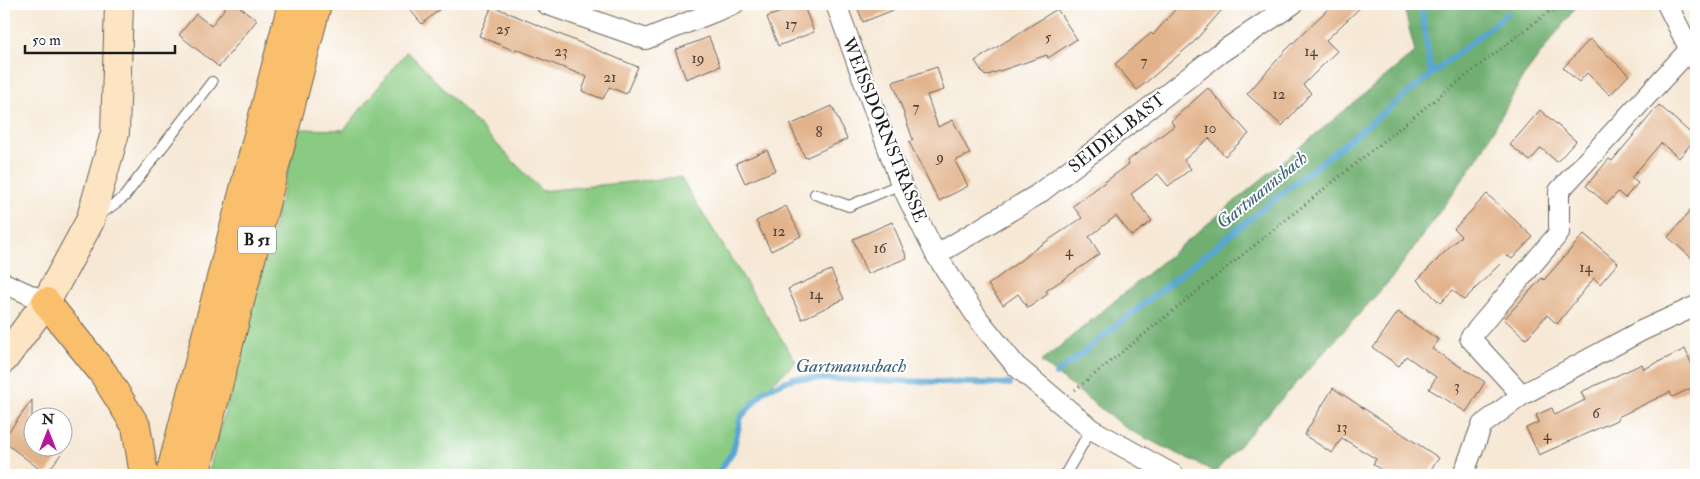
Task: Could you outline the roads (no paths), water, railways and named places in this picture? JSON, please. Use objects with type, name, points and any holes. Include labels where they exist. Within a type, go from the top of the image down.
[{"type":"highway","name":"B 51","points":[[170,475],[292,4]]},
{"type":"highway","name":"B 51","points":[[195,475],[317,4]]},
{"type":"highway","points":[[46,302],[103,374],[136,426],[144,475]]},
{"type":"street","points":[[4,359],[46,302],[90,221],[115,133],[118,4]]},
{"type":"street","points":[[546,4],[646,39],[734,4]]},
{"type":"street","name":"WEISSDORNSTRASSE","points":[[836,4],[902,184],[936,255],[979,320],[1016,366],[1058,403],[1091,429],[1174,475]]},
{"type":"street","name":"SEIDELBAST","points":[[936,255],[1037,195],[1220,53],[1293,4]]},
{"type":"street","points":[[1522,395],[1470,338],[1559,234],[1559,191],[1693,56],[1667,4]]},
{"type":"street","points":[[4,283],[46,302]]},
{"type":"street","points":[[1463,475],[1482,425],[1522,395],[1641,331],[1696,306]]},
{"type":"lane","points":[[90,221],[124,196],[212,82]]},
{"type":"lane","points":[[816,194],[849,206],[902,184]]},
{"type":"lane","points":[[1065,475],[1091,429]]},
{"type":"waterway","name":"Gartmannsbach","points":[[1421,4],[1431,74]]},
{"type":"waterway","name":"Gartmannsbach","points":[[1056,374],[1507,14]]},
{"type":"waterway","name":"Gartmannsbach","points":[[717,475],[733,451],[741,417],[765,390],[794,378],[1010,384]]}]
